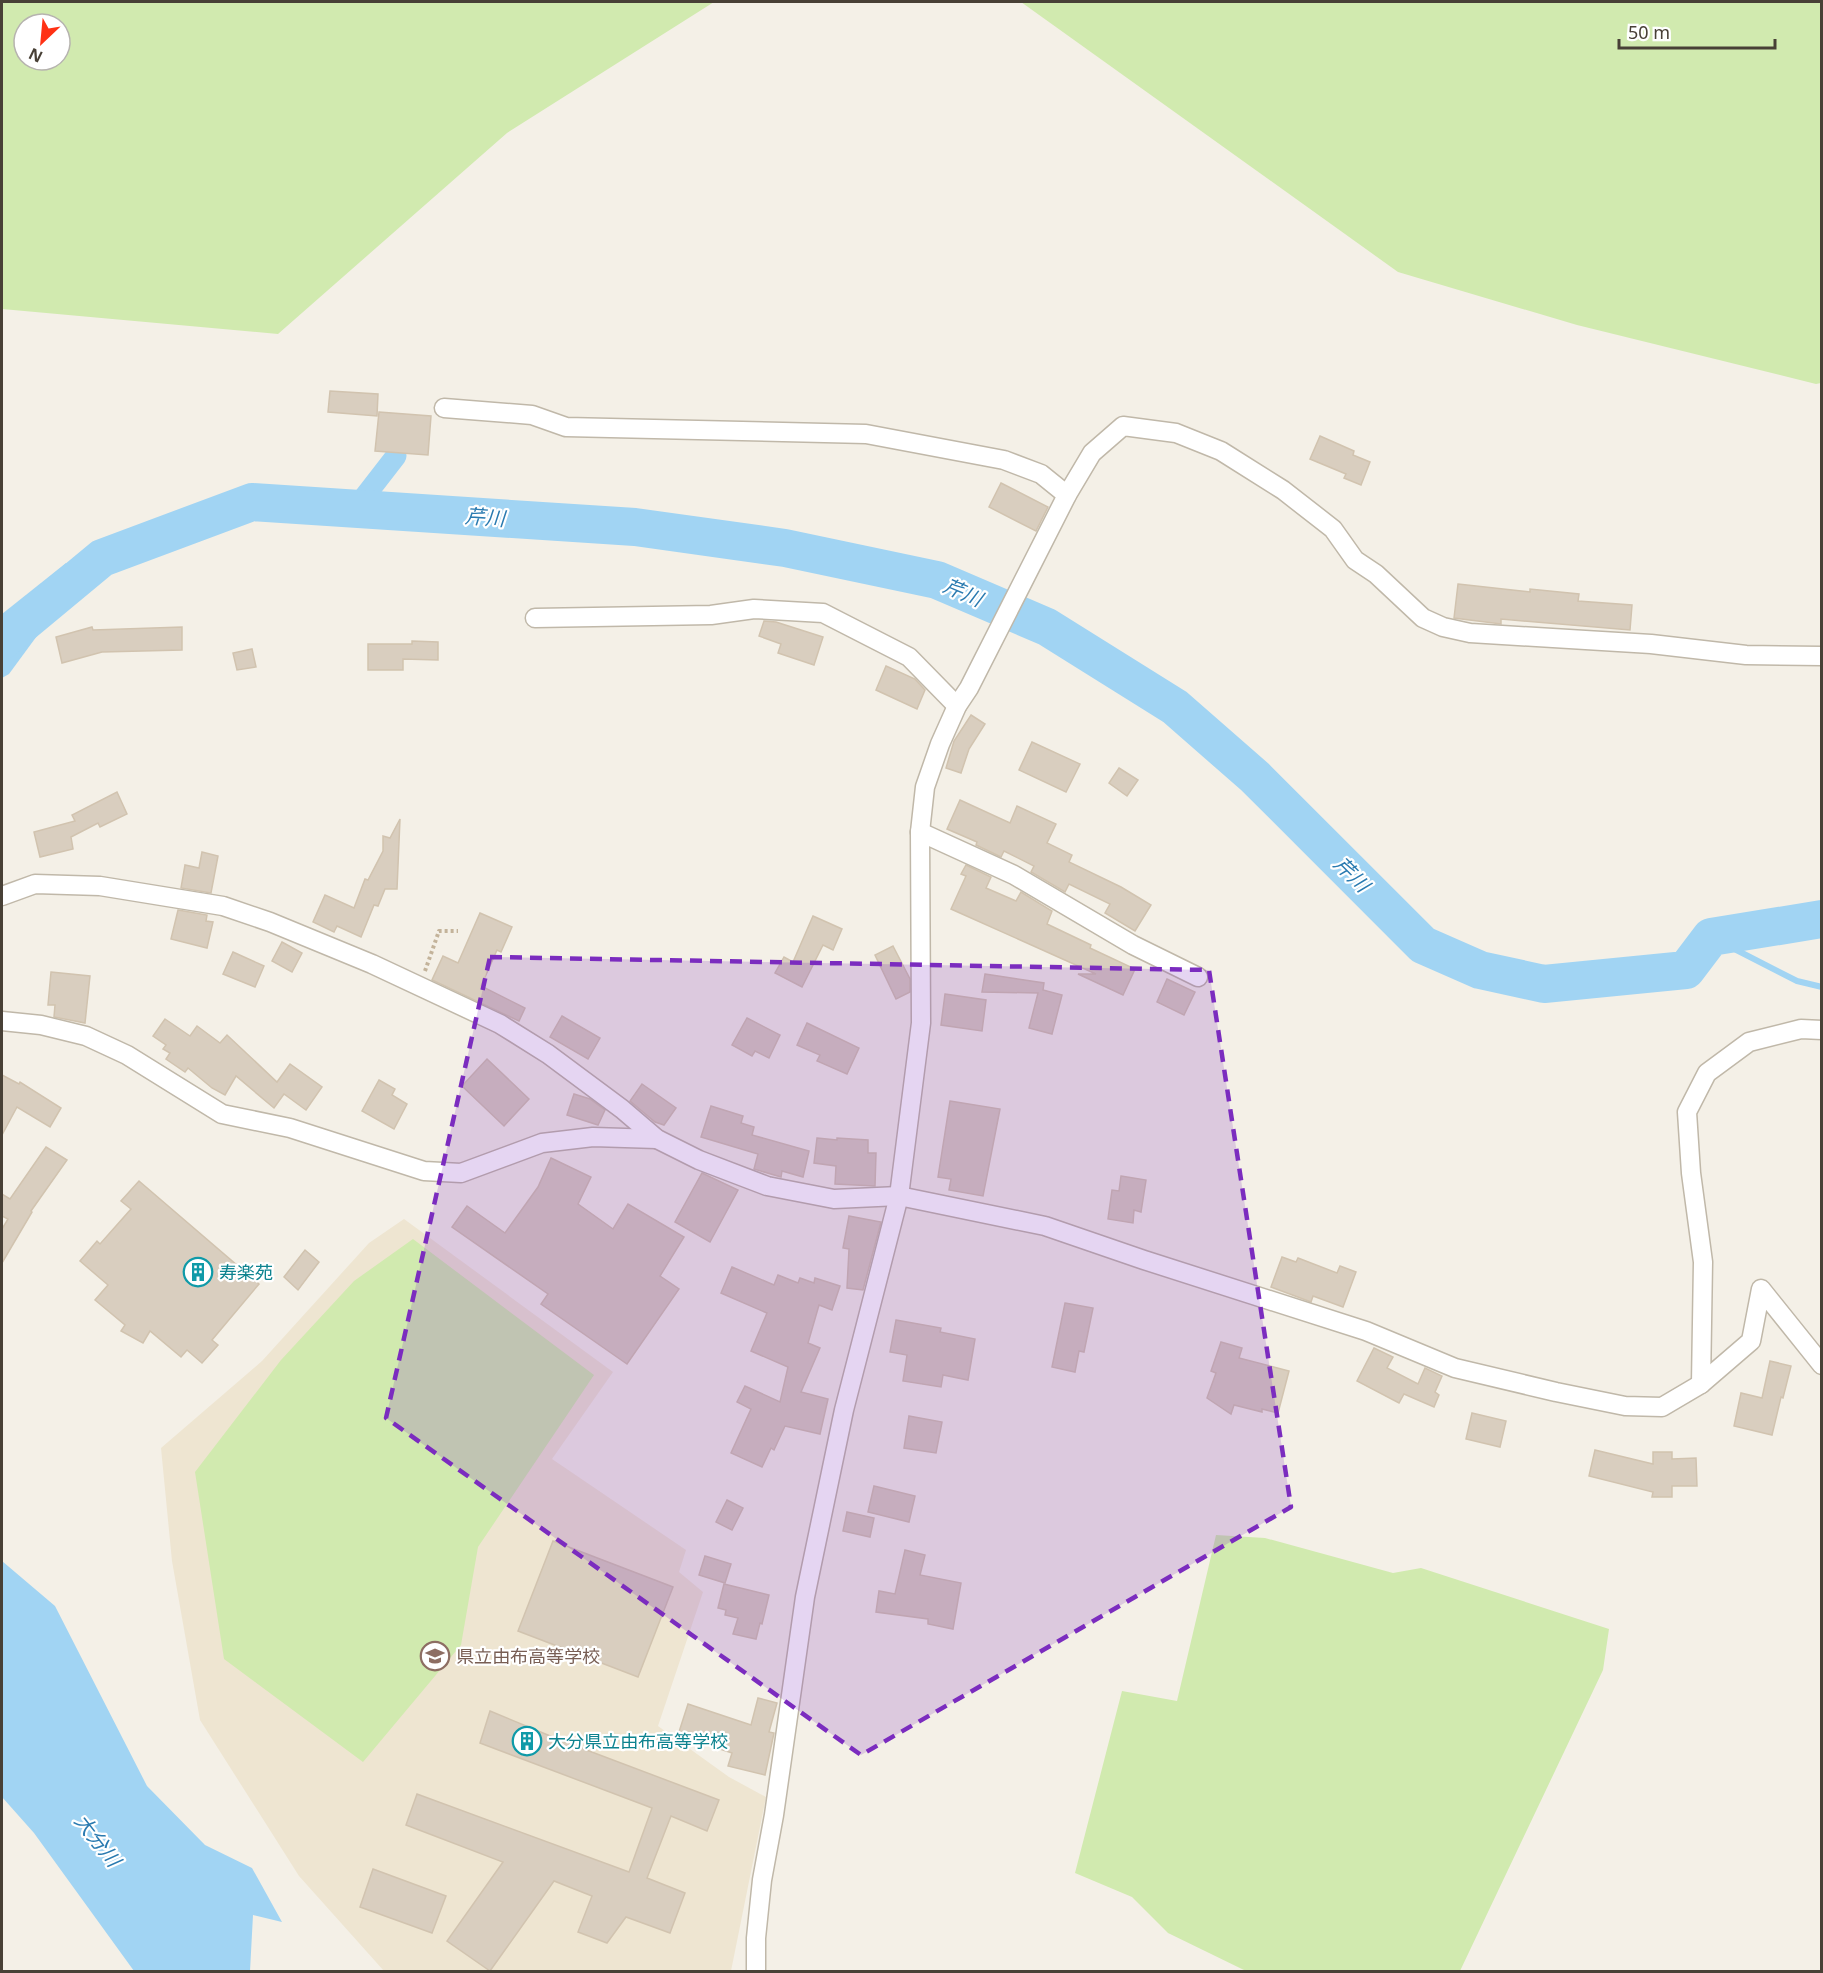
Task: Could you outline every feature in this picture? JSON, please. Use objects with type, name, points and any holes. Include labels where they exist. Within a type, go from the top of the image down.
[{"type":"street","points":[[444,408],[532,415],[566,427],[866,434],[1004,460],[1041,474],[1067,495]]},
{"type":"street","points":[[756,1971],[756,1938],[762,1880],[774,1815],[806,1598],[844,1410],[899,1196],[921,1023],[920,832],[926,787],[940,744],[957,706],[969,688],[1067,495],[1092,453],[1123,426],[1176,433],[1221,451],[1283,490],[1334,529],[1355,560],[1376,574],[1423,618],[1443,627],[1482,634],[1651,644],[1746,655],[1821,656]]},
{"type":"street","points":[[535,618],[711,615],[754,609],[823,614],[909,657],[957,706]]},
{"type":"street","points":[[920,832],[1014,875],[1133,945],[1198,976]]},
{"type":"street","points":[[2,896],[34,884],[100,886],[223,906],[270,922],[419,986],[500,1024],[548,1054],[622,1109],[657,1139],[699,1160],[767,1186],[834,1199],[899,1196],[1045,1226],[1366,1331],[1455,1368],[1545,1390],[1625,1406],[1662,1407],[1701,1384],[1751,1341],[1761,1289],[1821,1365]]},
{"type":"street","points":[[2,1021],[41,1025],[86,1036],[127,1055],[222,1114],[290,1128],[424,1171],[461,1173],[542,1143],[593,1137],[657,1139]]},
{"type":"street","points":[[1701,1384],[1703,1262],[1691,1173],[1687,1112],[1707,1073],[1749,1042],[1801,1029],[1821,1030]]},
{"type":"path","points":[[419,986],[440,931],[458,931]]},
{"type":"highlighted area","points":[[490,957],[1209,970],[1291,1507],[861,1755],[386,1418]]},
{"type":"shaded area","name":"県立由布高等学校","points":[[404,1219],[613,1372],[552,1459],[686,1550],[679,1572],[703,1592],[658,1726],[729,1777],[766,1797],[731,1971],[384,1971],[299,1876],[200,1720],[172,1561],[161,1448],[262,1361],[369,1243]]},
{"type":"green space","points":[[2,2],[714,2],[507,133],[278,334],[2,309]]},
{"type":"green space","points":[[1021,2],[1821,2],[1821,383],[1816,384],[1577,325],[1398,272]]},
{"type":"green space","points":[[413,1239],[594,1375],[478,1547],[461,1645],[363,1762],[224,1659],[195,1472],[281,1360],[354,1281]]},
{"type":"green space","points":[[1216,1535],[1265,1538],[1393,1573],[1421,1568],[1609,1629],[1603,1670],[1460,1971],[1246,1971],[1168,1933],[1132,1897],[1075,1873],[1122,1691],[1177,1701]]},
{"type":"water","points":[[66,563],[67,595],[9,674],[2,678],[2,614]]},
{"type":"water","name":"大分川","points":[[2,1561],[55,1606],[147,1786],[205,1845],[252,1868],[282,1922],[253,1915],[250,1971],[134,1971],[34,1833],[2,1797]]},
{"type":"building","points":[[330,391],[378,394],[377,416],[328,412]]},
{"type":"building","points":[[379,412],[431,416],[428,455],[375,451]]},
{"type":"building","points":[[1320,436],[1354,451],[1353,455],[1370,462],[1361,485],[1344,478],[1346,474],[1310,459]]},
{"type":"building","points":[[1001,483],[1048,507],[1036,531],[989,507]]},
{"type":"building","points":[[1458,584],[1530,592],[1530,589],[1579,594],[1578,601],[1632,605],[1630,630],[1501,619],[1501,624],[1454,618]]},
{"type":"building","points":[[764,621],[776,622],[823,637],[814,665],[778,653],[781,644],[759,636]]},
{"type":"building","points":[[92,627],[93,630],[182,627],[182,650],[102,652],[62,663],[56,637]]},
{"type":"building","points":[[412,641],[438,642],[438,660],[403,659],[403,670],[368,670],[368,644],[412,644]]},
{"type":"building","points":[[252,649],[256,667],[237,670],[233,653]]},
{"type":"building","points":[[886,666],[915,679],[925,690],[917,709],[876,690]]},
{"type":"building","points":[[971,715],[985,724],[969,749],[961,773],[946,768],[954,741]]},
{"type":"building","points":[[1032,742],[1080,764],[1066,792],[1019,770]]},
{"type":"building","points":[[1119,768],[1138,780],[1127,796],[1109,783]]},
{"type":"building","points":[[117,792],[127,814],[100,827],[98,823],[71,837],[73,849],[40,857],[34,832],[75,821],[72,815]]},
{"type":"building","points":[[960,800],[1010,823],[1017,806],[1056,824],[1047,843],[1072,855],[1069,862],[1121,887],[1151,905],[1135,931],[1105,913],[1110,904],[1069,884],[1065,892],[1031,872],[1034,866],[1004,851],[1001,857],[976,845],[977,842],[947,829]]},
{"type":"building","points":[[400,819],[397,889],[385,889],[378,906],[374,905],[361,937],[337,926],[334,932],[313,922],[325,895],[354,908],[365,879],[368,880],[383,851],[383,836],[390,838]]},
{"type":"building","points":[[202,852],[218,856],[211,893],[181,888],[185,865],[199,868]]},
{"type":"building","points":[[966,865],[991,877],[986,888],[1016,901],[1021,892],[1052,911],[1047,924],[1135,969],[1123,995],[1078,974],[1096,974],[951,909],[966,876],[961,874]]},
{"type":"building","points":[[178,910],[207,915],[206,921],[213,922],[207,948],[171,939]]},
{"type":"building","points":[[480,913],[512,927],[501,952],[497,950],[481,986],[525,1008],[519,1021],[432,980],[443,956],[458,963]]},
{"type":"building","points":[[813,916],[842,929],[833,950],[823,945],[802,987],[775,973],[784,957],[793,962]]},
{"type":"building","points":[[282,942],[302,953],[292,972],[272,961]]},
{"type":"building","points":[[893,946],[910,979],[910,992],[896,999],[875,955]]},
{"type":"building","points":[[233,952],[264,966],[255,987],[223,974]]},
{"type":"building","points":[[51,972],[90,976],[85,1023],[54,1017],[55,1005],[48,1005]]},
{"type":"building","points":[[985,974],[1044,983],[1043,990],[1062,995],[1052,1034],[1029,1028],[1038,993],[982,992]]},
{"type":"building","points":[[1167,979],[1195,992],[1184,1015],[1157,1002]]},
{"type":"building","points":[[945,994],[986,1000],[982,1031],[941,1025]]},
{"type":"building","points":[[562,1016],[600,1038],[588,1059],[550,1037]]},
{"type":"building","points":[[747,1018],[780,1035],[769,1058],[755,1051],[752,1056],[732,1045]]},
{"type":"building","points":[[165,1019],[190,1036],[197,1026],[220,1043],[227,1035],[277,1082],[290,1064],[322,1087],[306,1110],[284,1094],[274,1108],[236,1076],[225,1095],[212,1088],[188,1068],[185,1072],[166,1059],[170,1053],[163,1049],[166,1045],[153,1036]]},
{"type":"building","points":[[807,1023],[859,1048],[847,1074],[817,1061],[820,1055],[797,1045]]},
{"type":"building","points":[[487,1059],[529,1099],[504,1126],[462,1086]]},
{"type":"building","points":[[2,1075],[19,1084],[20,1082],[61,1108],[50,1127],[17,1107],[2,1135]]},
{"type":"building","points":[[379,1080],[395,1089],[392,1095],[407,1104],[394,1129],[362,1111]]},
{"type":"building","points":[[642,1084],[676,1108],[664,1125],[655,1122],[630,1101]]},
{"type":"building","points":[[574,1094],[590,1099],[605,1110],[598,1125],[567,1115]]},
{"type":"building","points":[[950,1101],[1000,1109],[983,1196],[949,1190],[951,1179],[938,1177]]},
{"type":"building","points":[[711,1106],[743,1116],[741,1123],[754,1127],[752,1135],[809,1151],[803,1177],[782,1171],[781,1177],[754,1169],[758,1154],[701,1137]]},
{"type":"building","points":[[817,1138],[868,1140],[868,1153],[876,1153],[875,1186],[835,1184],[836,1166],[814,1163]]},
{"type":"building","points":[[46,1147],[67,1160],[31,1211],[2,1263],[2,1229],[8,1219],[2,1216],[2,1194],[10,1199]]},
{"type":"building","points":[[551,1158],[591,1177],[578,1204],[613,1229],[628,1204],[684,1237],[660,1276],[679,1289],[627,1364],[541,1304],[548,1294],[452,1227],[467,1206],[505,1233],[538,1187]]},
{"type":"building","points":[[702,1173],[738,1190],[710,1242],[675,1222]]},
{"type":"building","points":[[1121,1176],[1146,1180],[1141,1212],[1134,1210],[1133,1223],[1108,1219],[1112,1190],[1119,1191]]},
{"type":"building","name":"寿楽苑","points":[[139,1181],[259,1284],[212,1340],[218,1345],[202,1363],[187,1350],[181,1357],[150,1331],[143,1343],[121,1331],[125,1325],[95,1300],[108,1285],[80,1261],[97,1241],[100,1244],[131,1209],[121,1201]]},
{"type":"building","points":[[849,1216],[881,1222],[863,1290],[847,1288],[849,1249],[843,1248]]},
{"type":"building","points":[[305,1250],[319,1262],[298,1290],[284,1277]]},
{"type":"building","points":[[1282,1257],[1296,1262],[1298,1258],[1337,1273],[1340,1266],[1356,1272],[1343,1307],[1313,1296],[1311,1302],[1271,1287]]},
{"type":"building","points":[[732,1267],[774,1285],[778,1275],[798,1283],[800,1278],[814,1283],[815,1278],[840,1286],[832,1310],[819,1305],[808,1343],[820,1348],[801,1392],[828,1399],[820,1434],[785,1426],[774,1450],[771,1448],[762,1467],[731,1453],[751,1409],[737,1402],[745,1386],[780,1402],[788,1367],[751,1351],[767,1313],[721,1293]]},
{"type":"building","points":[[1065,1303],[1093,1308],[1084,1352],[1079,1351],[1075,1372],[1052,1367]]},
{"type":"building","points":[[896,1320],[941,1328],[940,1332],[975,1339],[968,1380],[943,1375],[941,1387],[903,1381],[907,1355],[890,1352]]},
{"type":"building","points":[[1221,1342],[1242,1348],[1239,1358],[1289,1371],[1278,1413],[1262,1409],[1262,1412],[1234,1405],[1231,1414],[1207,1398],[1216,1373],[1211,1371]]},
{"type":"building","points":[[1374,1348],[1393,1357],[1387,1368],[1418,1384],[1425,1368],[1442,1376],[1435,1392],[1439,1395],[1434,1407],[1404,1394],[1399,1403],[1357,1381]]},
{"type":"building","points":[[1770,1361],[1791,1366],[1772,1435],[1734,1426],[1741,1393],[1762,1398]]},
{"type":"building","points":[[1472,1413],[1506,1421],[1500,1447],[1466,1439]]},
{"type":"building","points":[[909,1416],[942,1422],[936,1453],[904,1448]]},
{"type":"building","points":[[1595,1450],[1653,1464],[1653,1452],[1672,1452],[1672,1459],[1696,1458],[1697,1486],[1672,1486],[1672,1497],[1652,1497],[1653,1492],[1589,1476]]},
{"type":"building","points":[[874,1486],[915,1496],[909,1522],[868,1512]]},
{"type":"building","points":[[727,1500],[743,1508],[732,1530],[716,1522]]},
{"type":"building","points":[[847,1512],[874,1518],[870,1537],[843,1531]]},
{"type":"building","points":[[553,1541],[673,1587],[638,1677],[518,1631]]},
{"type":"building","points":[[905,1550],[925,1555],[920,1575],[961,1583],[953,1629],[928,1624],[928,1619],[876,1612],[879,1591],[895,1594]]},
{"type":"building","points":[[705,1556],[731,1564],[725,1583],[699,1575]]},
{"type":"building","points":[[724,1584],[769,1595],[756,1639],[733,1634],[738,1618],[725,1615],[726,1610],[718,1608]]},
{"type":"building","points":[[758,1698],[777,1703],[769,1732],[774,1733],[765,1775],[728,1766],[732,1753],[678,1735],[688,1704],[751,1725]]},
{"type":"building","name":"大分県立由布高等学校","points":[[490,1711],[719,1800],[707,1831],[671,1816],[647,1878],[685,1893],[670,1933],[626,1917],[607,1943],[578,1932],[592,1896],[554,1881],[490,1971],[447,1941],[503,1862],[406,1825],[417,1794],[629,1872],[652,1808],[480,1743]]},
{"type":"building","points":[[373,1869],[446,1896],[432,1933],[360,1907]]},
{"type":"waterway","points":[[355,509],[396,456]]},
{"type":"waterway","name":"芹川","points":[[2,641],[102,558],[252,502],[635,527],[785,548],[937,580],[1047,627],[1175,707],[1255,777],[1423,945],[1480,970],[1544,984],[1686,970],[1711,937],[1822,919]]},
{"type":"waterway","points":[[1711,937],[1797,981],[1822,987]]},
{"type":"place","name":"寿楽苑","points":[[198,1272]]},
{"type":"place","name":"県立由布高等学校","points":[[435,1656]]},
{"type":"place","name":"大分県立由布高等学校","points":[[527,1741]]}]
